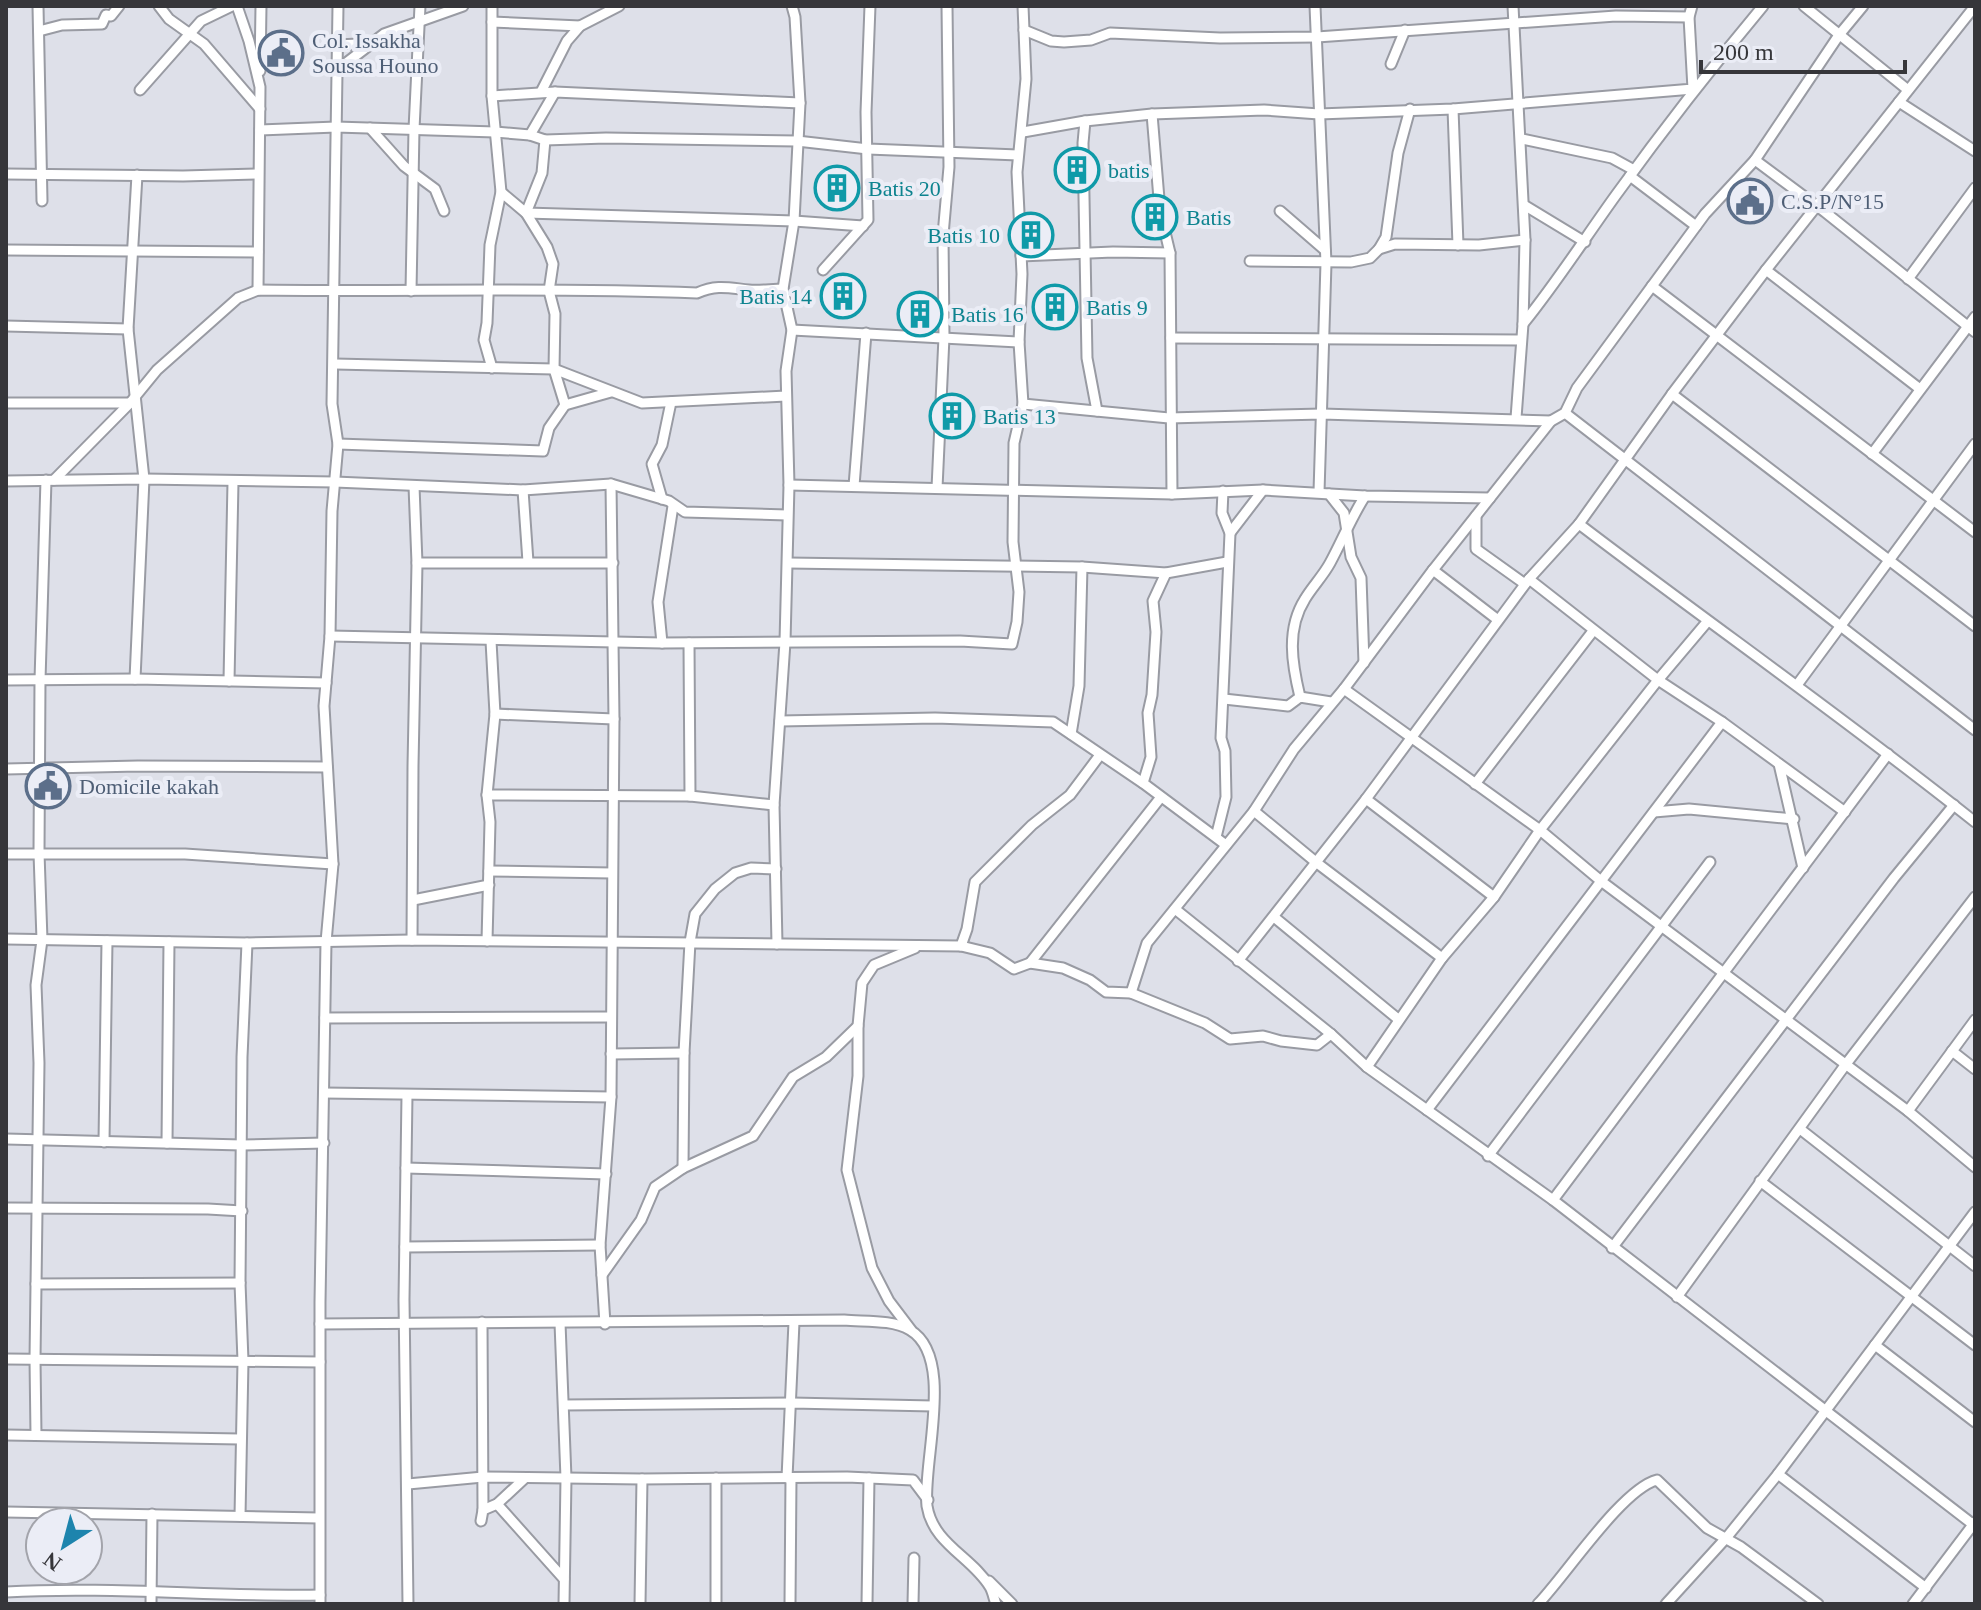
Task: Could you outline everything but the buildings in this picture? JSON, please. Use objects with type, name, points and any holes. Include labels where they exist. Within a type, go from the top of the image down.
[{"type":"street","points":[[38,6],[42,201]]},
{"type":"street","points":[[39,31],[62,25],[102,24],[106,15],[111,16],[119,6]]},
{"type":"street","points":[[159,6],[169,19],[204,44],[260,109]]},
{"type":"street","points":[[140,90],[201,21],[234,6],[249,41],[260,87]]},
{"type":"street","points":[[258,290],[261,6]]},
{"type":"street","points":[[6,1592],[67,1590],[152,1592],[256,1600],[320,1599],[320,1324],[326,942],[333,864],[324,706],[338,444],[332,404],[338,6]]},
{"type":"street","points":[[411,291],[420,6]]},
{"type":"street","points":[[337,70],[384,34],[463,6]]},
{"type":"street","points":[[492,6],[492,96],[501,192],[490,245],[484,340],[492,368]]},
{"type":"street","points":[[541,92],[567,41],[580,26],[619,6]]},
{"type":"street","points":[[777,944],[774,805],[788,563],[786,371],[792,330],[783,289],[794,221],[800,103],[792,6]]},
{"type":"street","points":[[823,270],[868,220],[866,112],[870,6]]},
{"type":"street","points":[[937,488],[944,337],[943,235],[949,167],[947,6]]},
{"type":"street","points":[[330,636],[491,641],[960,641],[1012,644],[1017,622],[1013,542],[1014,443],[1023,404],[1019,342],[1021,256],[1018,155],[1023,132],[1026,79],[1023,6]]},
{"type":"street","points":[[1315,6],[1326,263],[1322,414],[1324,493],[1344,513],[1351,557],[1361,578],[1364,663]]},
{"type":"street","points":[[1513,6],[1525,240],[1516,418]]},
{"type":"street","points":[[1692,6],[1689,17],[1693,89]]},
{"type":"street","points":[[1523,324],[1693,89],[1763,6]]},
{"type":"street","points":[[1804,6],[1908,90]]},
{"type":"street","points":[[1131,993],[1147,943],[1254,811],[1294,749],[1344,689],[1433,570],[1551,421],[1565,413],[1577,388],[1696,226],[1755,160],[1839,35],[1863,6]]},
{"type":"street","points":[[1238,961],[1366,799],[1527,582],[1579,524],[1628,460],[1672,394],[1766,270],[1975,6]]},
{"type":"street","points":[[1024,30],[1051,41],[1064,42],[1091,40],[1110,33],[1220,38],[1317,37],[1616,16],[1689,17]]},
{"type":"street","points":[[492,22],[580,26]]},
{"type":"street","points":[[1391,64],[1405,30]]},
{"type":"street","points":[[338,45],[417,41]]},
{"type":"street","points":[[1023,132],[1152,114],[1264,110],[1319,114],[1453,109],[1693,89]]},
{"type":"street","points":[[492,96],[555,92],[800,103]]},
{"type":"street","points":[[530,135],[555,92]]},
{"type":"street","points":[[1899,102],[1975,151]]},
{"type":"street","points":[[1250,261],[1326,263],[1370,258],[1386,237],[1398,153],[1410,109]]},
{"type":"street","points":[[1453,109],[1458,245]]},
{"type":"street","points":[[1152,114],[1160,211],[1170,253],[1172,494]]},
{"type":"street","points":[[1085,121],[1087,358],[1097,411]]},
{"type":"street","points":[[260,130],[336,127],[495,132],[530,135],[545,140],[797,141],[868,149],[1018,155]]},
{"type":"street","points":[[370,128],[413,173],[435,189],[444,211]]},
{"type":"street","points":[[1522,139],[1612,158],[1696,226]]},
{"type":"street","points":[[526,213],[542,173],[545,140]]},
{"type":"street","points":[[1755,160],[1971,330]]},
{"type":"street","points":[[6,174],[258,174]]},
{"type":"street","points":[[135,679],[144,479],[128,329],[137,175]]},
{"type":"street","points":[[1908,279],[1975,188]]},
{"type":"street","points":[[501,192],[526,213],[547,247],[553,264],[549,291],[555,314],[554,369],[565,405]]},
{"type":"street","points":[[1524,205],[1585,242]]},
{"type":"street","points":[[1280,211],[1325,250]]},
{"type":"street","points":[[526,213],[863,226]]},
{"type":"street","points":[[1379,249],[1395,244],[1504,244],[1525,240]]},
{"type":"street","points":[[6,250],[258,252]]},
{"type":"street","points":[[1021,256],[1084,252],[1170,253]]},
{"type":"street","points":[[1766,270],[1920,389]]},
{"type":"street","points":[[36,1435],[39,1063],[36,985],[42,940],[40,680],[50,480],[135,400],[157,370],[238,298],[258,290],[487,289],[697,293],[725,285],[749,290],[783,289]]},
{"type":"street","points":[[1652,286],[1975,532]]},
{"type":"street","points":[[1872,454],[1920,389],[1971,330],[1975,317]]},
{"type":"street","points":[[6,326],[128,329]]},
{"type":"street","points":[[792,330],[1019,342]]},
{"type":"street","points":[[854,486],[866,333]]},
{"type":"street","points":[[1171,338],[1521,340]]},
{"type":"street","points":[[335,364],[554,369],[642,403],[786,396]]},
{"type":"street","points":[[338,444],[543,451],[549,428],[565,405],[611,392]]},
{"type":"street","points":[[1672,394],[1975,626]]},
{"type":"street","points":[[6,403],[135,400]]},
{"type":"street","points":[[662,499],[652,464],[662,445],[671,402]]},
{"type":"street","points":[[1023,404],[1169,418],[1322,414],[1551,421]]},
{"type":"street","points":[[1565,413],[1975,730]]},
{"type":"street","points":[[1797,685],[1975,444]]},
{"type":"street","points":[[6,481],[144,479],[335,482],[523,490],[611,484],[662,499],[685,512],[787,515]]},
{"type":"street","points":[[229,681],[233,482]]},
{"type":"street","points":[[605,1324],[600,1245],[611,1097],[614,719],[611,484]]},
{"type":"street","points":[[789,485],[1172,494],[1263,490],[1365,496],[1490,498]]},
{"type":"street","points":[[412,940],[417,563],[414,486]]},
{"type":"street","points":[[523,490],[528,562]]},
{"type":"street","points":[[1230,533],[1263,490]]},
{"type":"street","points":[[1216,837],[1226,797],[1225,751],[1221,738],[1230,533],[1222,513],[1223,491]]},
{"type":"street","points":[[1300,697],[1294,668],[1292,630],[1303,602],[1329,565],[1346,527],[1365,496]]},
{"type":"street","points":[[1477,499],[1476,549],[1527,582],[1658,680],[1722,722],[1845,812]]},
{"type":"street","points":[[662,643],[658,602],[673,506]]},
{"type":"street","points":[[1579,524],[1707,622],[1797,685],[1975,822]]},
{"type":"street","points":[[788,563],[1082,567],[1166,573],[1227,562]]},
{"type":"street","points":[[417,563],[613,563]]},
{"type":"street","points":[[1071,734],[1079,686],[1082,567]]},
{"type":"street","points":[[1433,570],[1498,620]]},
{"type":"street","points":[[1143,783],[1151,757],[1148,713],[1156,632],[1153,601],[1166,573]]},
{"type":"street","points":[[1367,1067],[1442,958],[1494,897],[1540,830],[1707,622]]},
{"type":"street","points":[[1475,784],[1593,631]]},
{"type":"street","points":[[487,941],[487,795],[495,714],[491,641]]},
{"type":"street","points":[[689,643],[690,796]]},
{"type":"street","points":[[6,680],[326,683]]},
{"type":"street","points":[[1344,689],[1540,830],[1601,881],[1908,1111],[1975,1167]]},
{"type":"street","points":[[1224,699],[1288,706],[1300,697],[1331,702]]},
{"type":"street","points":[[495,714],[614,719]]},
{"type":"street","points":[[780,721],[983,719],[1053,722],[1143,783],[1226,845]]},
{"type":"street","points":[[1427,1110],[1722,722]]},
{"type":"street","points":[[1553,1200],[1888,754]]},
{"type":"street","points":[[961,946],[975,882],[1032,825],[1070,795],[1100,755]]},
{"type":"street","points":[[1779,764],[1803,868]]},
{"type":"street","points":[[6,769],[327,767]]},
{"type":"street","points":[[487,795],[690,796],[774,805]]},
{"type":"street","points":[[1030,963],[1161,797]]},
{"type":"street","points":[[1366,799],[1494,897]]},
{"type":"street","points":[[1612,1248],[1894,878],[1954,805]]},
{"type":"street","points":[[1654,812],[1689,809],[1794,819]]},
{"type":"street","points":[[1254,811],[1442,958]]},
{"type":"street","points":[[6,854],[185,854],[333,864]]},
{"type":"street","points":[[1488,1156],[1710,862]]},
{"type":"street","points":[[683,1168],[684,1053],[690,942],[695,914],[715,889],[735,873],[751,868],[776,869]]},
{"type":"street","points":[[489,871],[612,873]]},
{"type":"street","points":[[413,900],[489,885]]},
{"type":"street","points":[[1677,1297],[1846,1064],[1971,910],[1975,897]]},
{"type":"street","points":[[1175,909],[1331,1034],[1367,1067],[1553,1200],[1974,1524],[1913,1604]]},
{"type":"street","points":[[1274,917],[1398,1019]]},
{"type":"street","points":[[6,939],[961,946],[990,953],[1014,969],[1030,963],[1063,968],[1090,980],[1106,992],[1131,993],[1205,1023],[1230,1039],[1263,1036],[1317,1045],[1331,1034]]},
{"type":"street","points":[[104,1142],[107,941]]},
{"type":"street","points":[[167,1143],[169,942]]},
{"type":"street","points":[[240,1516],[243,1361],[240,1283],[247,943]]},
{"type":"street","points":[[928,945],[907,949],[874,965],[862,983],[858,1076],[847,1170],[872,1268],[889,1301],[928,1351],[935,1385],[927,1507],[943,1540],[990,1587],[996,1604]]},
{"type":"street","points":[[325,1018],[611,1017]]},
{"type":"street","points":[[1908,1111],[1975,1020]]},
{"type":"street","points":[[602,1275],[641,1220],[655,1187],[683,1168],[753,1136],[793,1077],[826,1057],[858,1026]]},
{"type":"street","points":[[1952,1051],[1975,1069]]},
{"type":"street","points":[[611,1054],[684,1053]]},
{"type":"street","points":[[324,1093],[611,1097]]},
{"type":"street","points":[[407,1095],[408,1604]]},
{"type":"street","points":[[1800,1129],[1975,1266]]},
{"type":"street","points":[[6,1139],[242,1145],[324,1143]]},
{"type":"street","points":[[406,1168],[606,1174]]},
{"type":"street","points":[[1760,1181],[1975,1345]]},
{"type":"street","points":[[6,1208],[242,1211]]},
{"type":"street","points":[[1674,1602],[1826,1412],[1910,1295],[1975,1212]]},
{"type":"street","points":[[405,1247],[600,1245]]},
{"type":"street","points":[[36,1284],[240,1283]]},
{"type":"street","points":[[320,1324],[858,1321],[911,1330]]},
{"type":"street","points":[[482,1322],[482,1516],[526,1477]]},
{"type":"street","points":[[790,1604],[789,1478],[794,1322]]},
{"type":"street","points":[[560,1323],[566,1478],[564,1604]]},
{"type":"street","points":[[1875,1345],[1975,1422]]},
{"type":"street","points":[[6,1359],[320,1362]]},
{"type":"street","points":[[564,1405],[792,1403],[933,1406]]},
{"type":"street","points":[[6,1435],[240,1439]]},
{"type":"street","points":[[1778,1474],[1926,1588]]},
{"type":"street","points":[[408,1484],[483,1477],[869,1478],[913,1480],[928,1500]]},
{"type":"street","points":[[716,1478],[716,1604]]},
{"type":"street","points":[[867,1604],[869,1478]]},
{"type":"street","points":[[640,1604],[642,1479]]},
{"type":"street","points":[[1544,1602],[1626,1500],[1645,1483],[1657,1480],[1707,1528],[1727,1537],[1818,1604]]},
{"type":"street","points":[[497,1504],[564,1579]]},
{"type":"street","points":[[6,1512],[319,1518]]},
{"type":"street","points":[[151,1604],[152,1514]]},
{"type":"street","points":[[913,1604],[914,1558]]},
{"type":"street","points":[[982,1578],[992,1582],[1012,1604]]},
{"type":"street","points":[[67,1590],[67,1604]]},
{"type":"place","name":"Col. Issakha Soussa Houno","points":[[281,53]]},
{"type":"place","name":"batis","points":[[1077,170]]},
{"type":"place","name":"Batis 20","points":[[837,188]]},
{"type":"place","name":"C.S.P/N°15","points":[[1750,201]]},
{"type":"place","name":"Batis","points":[[1155,217]]},
{"type":"place","name":"Batis 10","points":[[1031,235]]},
{"type":"place","name":"Batis 14","points":[[843,296]]},
{"type":"place","name":"Batis 9","points":[[1055,307]]},
{"type":"place","name":"Batis 16","points":[[920,314]]},
{"type":"place","name":"Batis 13","points":[[952,416]]},
{"type":"place","name":"Domicile kakah","points":[[48,786]]}]
